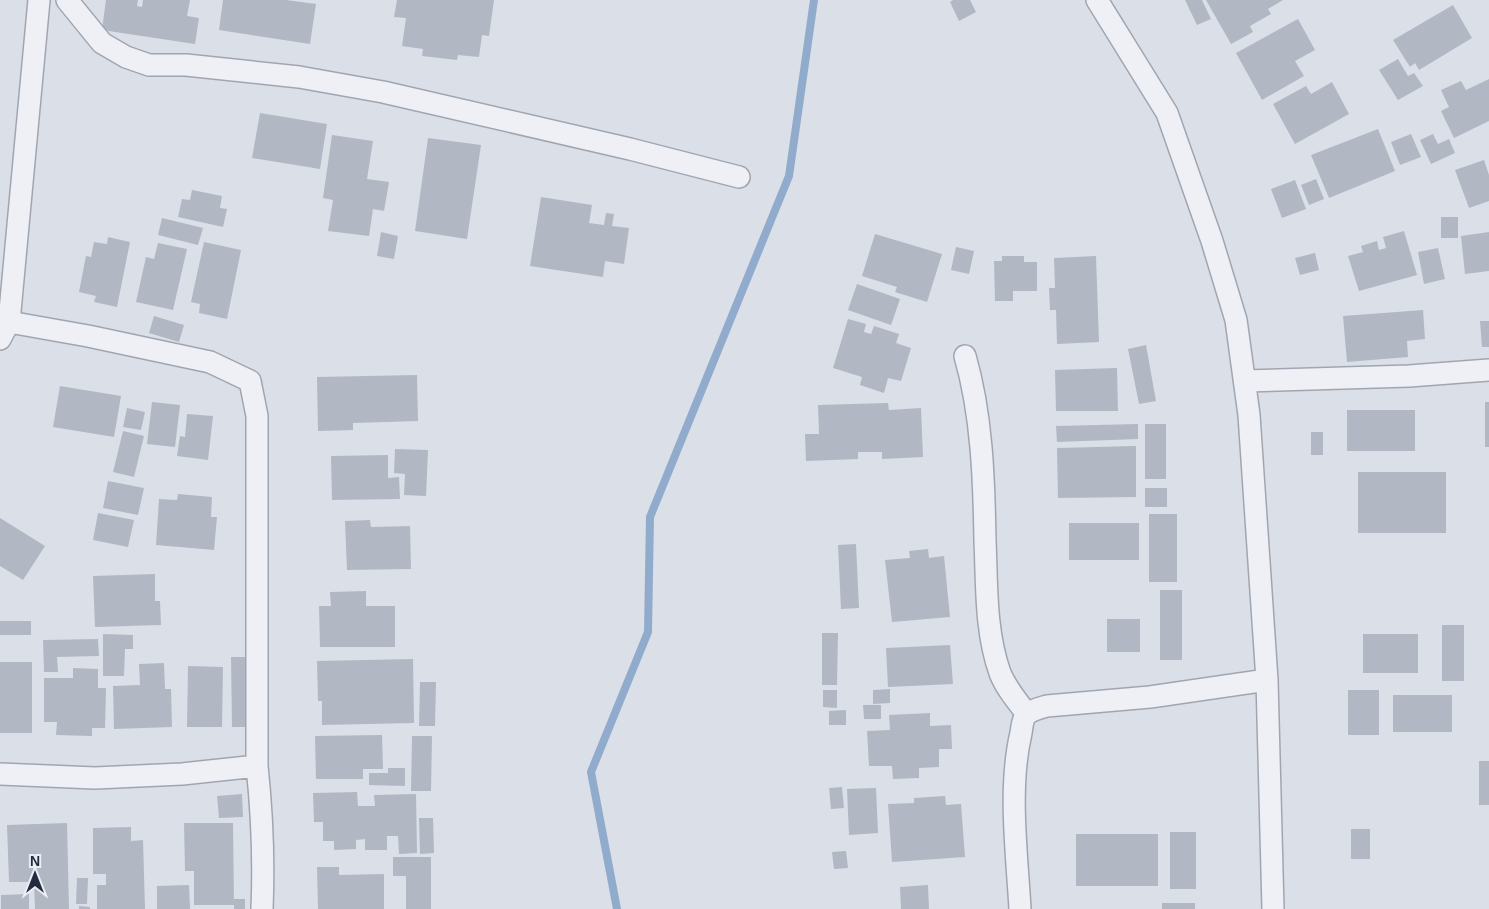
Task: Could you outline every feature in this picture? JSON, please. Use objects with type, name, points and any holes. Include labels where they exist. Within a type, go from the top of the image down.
[{"type":"street","points":[[39,0],[4,331],[88,336],[210,362],[250,381],[257,416],[257,766],[263,874],[262,909]]},
{"type":"street","points":[[67,0],[102,43],[126,57],[149,65],[186,65],[299,77],[383,92],[621,147],[739,177]]},
{"type":"street","points":[[1097,0],[1167,112],[1212,241],[1233,311],[1245,381],[1267,680],[1273,909]]},
{"type":"street","points":[[965,356],[971,376],[978,426],[983,480],[986,592],[991,630],[1000,673],[1012,696],[1027,714]]},
{"type":"street","points":[[1245,381],[1409,376],[1489,370]]},
{"type":"street","points":[[1020,909],[1015,823],[1016,752],[1027,714],[1047,706],[1150,697],[1267,680]]},
{"type":"street","points":[[0,774],[95,778],[182,774],[257,766]]},
{"type":"building","points":[[106,0],[138,0],[137,6],[142,7],[143,0],[190,0],[187,16],[199,18],[195,44],[102,30]]},
{"type":"building","points":[[223,0],[286,0],[316,4],[310,44],[219,30]]},
{"type":"building","points":[[397,0],[494,0],[489,36],[482,35],[479,57],[458,55],[457,60],[422,56],[423,49],[402,46],[406,18],[394,17]]},
{"type":"building","points":[[953,0],[970,0],[976,12],[959,21],[950,2]]},
{"type":"building","points":[[1185,0],[1202,0],[1211,19],[1197,25]]},
{"type":"building","points":[[1206,0],[1283,0],[1268,9],[1271,14],[1250,26],[1253,32],[1231,44]]},
{"type":"building","points":[[1453,5],[1472,38],[1419,70],[1415,63],[1410,67],[1393,40]]},
{"type":"building","points":[[1298,19],[1315,50],[1295,61],[1304,76],[1262,100],[1236,53]]},
{"type":"building","points":[[1398,59],[1408,76],[1414,73],[1423,86],[1398,100],[1379,70]]},
{"type":"building","points":[[1489,79],[1489,121],[1454,138],[1441,111],[1449,107],[1441,90],[1461,81],[1466,90]]},
{"type":"building","points":[[1332,82],[1349,114],[1295,144],[1273,104],[1306,86],[1311,94]]},
{"type":"building","points":[[260,113],[327,124],[320,169],[252,158]]},
{"type":"building","points":[[1378,129],[1395,171],[1329,198],[1311,155]]},
{"type":"building","points":[[1411,134],[1421,157],[1400,165],[1391,142]]},
{"type":"building","points":[[1433,134],[1438,144],[1449,139],[1455,153],[1431,164],[1420,140]]},
{"type":"building","points":[[332,135],[373,141],[367,179],[389,182],[384,211],[373,209],[369,236],[328,231],[333,200],[323,198]]},
{"type":"building","points":[[428,138],[481,145],[467,239],[415,231]]},
{"type":"building","points":[[1484,160],[1489,175],[1489,201],[1469,208],[1455,170]]},
{"type":"building","points":[[1316,179],[1324,199],[1309,205],[1301,185]]},
{"type":"building","points":[[1295,180],[1306,209],[1282,218],[1271,189]]},
{"type":"building","points":[[192,190],[222,196],[220,208],[227,209],[223,227],[178,217],[182,199],[190,200]]},
{"type":"building","points":[[541,197],[592,205],[589,223],[604,225],[606,213],[614,214],[612,226],[629,228],[624,264],[605,261],[603,277],[530,266]]},
{"type":"building","points":[[1441,217],[1458,217],[1458,238],[1441,238]]},
{"type":"building","points":[[162,218],[203,228],[198,245],[158,235]]},
{"type":"building","points":[[1404,231],[1417,275],[1359,291],[1348,256],[1363,252],[1361,246],[1377,241],[1379,250],[1386,248],[1383,237]]},
{"type":"building","points":[[381,232],[398,236],[394,259],[377,256]]},
{"type":"building","points":[[1489,232],[1489,271],[1465,274],[1461,236]]},
{"type":"building","points":[[875,234],[942,254],[927,302],[895,292],[897,287],[862,276]]},
{"type":"building","points":[[108,237],[130,242],[117,307],[94,302],[96,296],[79,292],[86,256],[91,257],[94,242],[107,244]]},
{"type":"building","points":[[204,242],[241,250],[227,319],[199,313],[200,304],[191,302]]},
{"type":"building","points":[[158,243],[187,249],[173,310],[136,302],[146,257],[154,259]]},
{"type":"building","points":[[956,247],[974,251],[969,274],[951,270]]},
{"type":"building","points":[[1438,248],[1445,279],[1424,284],[1418,252]]},
{"type":"building","points":[[1315,253],[1319,270],[1300,275],[1295,258]]},
{"type":"building","points":[[1002,256],[1024,256],[1024,262],[1037,262],[1037,291],[1013,291],[1013,301],[995,301],[994,261],[1002,261]]},
{"type":"building","points":[[1096,256],[1099,342],[1057,344],[1056,310],[1050,310],[1049,288],[1055,288],[1054,258]]},
{"type":"building","points":[[857,284],[900,299],[891,325],[848,310]]},
{"type":"building","points":[[1423,310],[1425,339],[1407,341],[1408,357],[1347,362],[1343,316]]},
{"type":"building","points":[[154,316],[184,325],[179,342],[149,333]]},
{"type":"building","points":[[848,319],[866,324],[864,332],[871,334],[874,326],[899,334],[896,343],[911,348],[901,381],[888,378],[884,393],[860,385],[862,377],[833,368]]},
{"type":"building","points":[[1480,321],[1489,321],[1489,347],[1482,347]]},
{"type":"building","points":[[1146,345],[1156,401],[1139,404],[1128,349]]},
{"type":"building","points":[[1117,368],[1118,411],[1056,411],[1055,370]]},
{"type":"building","points":[[417,375],[418,421],[353,423],[353,430],[318,431],[317,377]]},
{"type":"building","points":[[60,386],[121,396],[114,437],[53,427]]},
{"type":"building","points":[[152,402],[180,405],[175,447],[147,444]]},
{"type":"building","points":[[1485,402],[1489,402],[1489,447],[1485,447]]},
{"type":"building","points":[[888,403],[889,410],[921,408],[923,457],[882,459],[882,452],[858,452],[858,459],[806,461],[805,434],[819,434],[818,405]]},
{"type":"building","points":[[127,408],[145,412],[141,430],[123,427]]},
{"type":"building","points":[[1347,410],[1415,410],[1415,451],[1347,451]]},
{"type":"building","points":[[187,414],[213,416],[208,460],[177,456],[180,436],[185,437]]},
{"type":"building","points":[[1138,424],[1138,439],[1057,442],[1056,426]]},
{"type":"building","points":[[1145,424],[1166,424],[1166,479],[1145,479]]},
{"type":"building","points":[[123,431],[144,436],[134,477],[113,472]]},
{"type":"building","points":[[1311,432],[1323,432],[1323,455],[1311,455]]},
{"type":"building","points":[[1136,446],[1136,497],[1058,498],[1057,448]]},
{"type":"building","points":[[395,449],[428,450],[426,496],[404,495],[405,474],[394,473]]},
{"type":"building","points":[[388,455],[388,478],[399,477],[400,499],[332,500],[331,456]]},
{"type":"building","points":[[1358,472],[1446,472],[1446,533],[1358,533]]},
{"type":"building","points":[[108,481],[144,488],[138,515],[103,508]]},
{"type":"building","points":[[1145,488],[1167,488],[1167,507],[1145,507]]},
{"type":"building","points":[[178,494],[212,497],[211,517],[217,517],[214,550],[156,545],[159,499],[177,500]]},
{"type":"building","points":[[98,513],[134,520],[128,547],[93,540]]},
{"type":"building","points":[[1149,514],[1177,514],[1177,582],[1149,582]]},
{"type":"building","points":[[0,518],[45,546],[23,580],[0,566]]},
{"type":"building","points":[[370,520],[371,527],[410,526],[411,569],[347,570],[345,521]]},
{"type":"building","points":[[1069,523],[1139,523],[1139,560],[1069,560]]},
{"type":"building","points":[[856,544],[859,608],[841,609],[838,545]]},
{"type":"building","points":[[928,549],[929,558],[944,556],[950,617],[892,622],[885,560],[910,558],[909,551]]},
{"type":"building","points":[[155,574],[155,601],[160,601],[161,625],[95,627],[93,576]]},
{"type":"building","points":[[1160,590],[1182,590],[1182,660],[1160,660]]},
{"type":"building","points":[[366,591],[366,606],[395,606],[395,647],[320,647],[319,606],[331,606],[330,592]]},
{"type":"building","points":[[1107,619],[1140,619],[1140,652],[1107,652]]},
{"type":"building","points":[[0,621],[31,621],[31,635],[0,635]]},
{"type":"building","points":[[1442,625],[1464,625],[1464,681],[1442,681]]},
{"type":"building","points":[[822,633],[838,633],[837,685],[822,685]]},
{"type":"building","points":[[103,634],[133,635],[133,649],[125,649],[124,676],[103,676]]},
{"type":"building","points":[[1363,634],[1418,634],[1418,673],[1363,673]]},
{"type":"building","points":[[98,639],[99,656],[57,657],[58,672],[44,672],[43,640]]},
{"type":"building","points":[[950,645],[953,684],[888,687],[886,648]]},
{"type":"building","points":[[231,657],[246,657],[246,727],[232,727]]},
{"type":"building","points":[[413,659],[414,723],[322,725],[322,701],[318,701],[317,661]]},
{"type":"building","points":[[0,662],[32,662],[32,733],[0,733]]},
{"type":"building","points":[[164,663],[165,689],[171,689],[172,727],[114,729],[113,686],[140,685],[139,664]]},
{"type":"building","points":[[188,666],[223,667],[222,727],[187,727]]},
{"type":"building","points":[[73,668],[98,669],[98,688],[106,688],[105,728],[92,728],[92,736],[56,735],[57,722],[44,722],[44,678],[73,678]]},
{"type":"building","points":[[420,682],[436,682],[435,726],[419,726]]},
{"type":"building","points":[[890,689],[890,703],[873,704],[873,690]]},
{"type":"building","points":[[823,690],[837,690],[837,708],[823,707]]},
{"type":"building","points":[[1348,690],[1379,690],[1379,735],[1348,735]]},
{"type":"building","points":[[1393,695],[1452,695],[1452,732],[1393,732]]},
{"type":"building","points":[[863,705],[881,705],[881,719],[864,719]]},
{"type":"building","points":[[846,710],[846,725],[829,725],[829,711]]},
{"type":"building","points":[[930,713],[930,726],[951,725],[952,749],[939,749],[939,767],[919,768],[919,778],[893,779],[892,766],[869,766],[867,731],[890,730],[889,715]]},
{"type":"building","points":[[382,735],[383,769],[363,769],[363,779],[316,779],[315,736]]},
{"type":"building","points":[[412,736],[432,736],[431,791],[411,791]]},
{"type":"building","points":[[1479,761],[1489,761],[1489,805],[1479,805]]},
{"type":"building","points":[[388,768],[405,768],[405,786],[369,785],[369,773],[388,773]]},
{"type":"building","points":[[842,787],[844,808],[831,809],[829,788]]},
{"type":"building","points":[[876,788],[878,833],[849,835],[847,789]]},
{"type":"building","points":[[357,792],[358,806],[375,806],[374,795],[416,794],[417,853],[399,854],[398,836],[387,836],[387,850],[365,850],[365,839],[356,840],[356,849],[334,850],[334,841],[323,841],[323,822],[314,822],[313,793]]},
{"type":"building","points":[[242,794],[243,817],[219,818],[217,796]]},
{"type":"building","points":[[945,796],[946,805],[961,804],[965,857],[892,862],[888,804],[914,803],[914,798]]},
{"type":"building","points":[[419,818],[433,818],[434,853],[420,854]]},
{"type":"building","points":[[67,823],[69,909],[35,909],[34,882],[9,882],[7,825]]},
{"type":"building","points":[[184,823],[233,823],[234,905],[194,905],[194,871],[185,871]]},
{"type":"building","points":[[131,827],[131,841],[143,840],[145,909],[97,909],[97,885],[106,885],[106,874],[93,874],[93,828]]},
{"type":"building","points":[[1351,829],[1370,829],[1370,859],[1351,859]]},
{"type":"building","points":[[1170,832],[1196,832],[1196,889],[1170,889]]},
{"type":"building","points":[[1076,834],[1158,834],[1158,886],[1076,886]]},
{"type":"building","points":[[846,851],[848,868],[834,869],[832,852]]},
{"type":"building","points":[[393,857],[431,857],[431,909],[406,909],[406,876],[393,876]]},
{"type":"building","points":[[317,867],[339,867],[339,875],[384,874],[384,909],[318,909]]},
{"type":"building","points":[[77,878],[88,878],[87,904],[76,904]]},
{"type":"building","points":[[189,885],[190,909],[157,909],[157,886]]},
{"type":"building","points":[[928,885],[929,909],[901,909],[900,887]]},
{"type":"building","points":[[29,894],[29,909],[1,909],[1,895]]},
{"type":"building","points":[[234,899],[245,899],[245,909],[234,909]]},
{"type":"building","points":[[1162,903],[1195,903],[1195,909],[1162,909]]},
{"type":"building","points":[[79,906],[90,907],[90,909],[79,909]]},
{"type":"waterway","points":[[617,909],[591,772],[648,632],[650,517],[789,176],[814,0]]}]
